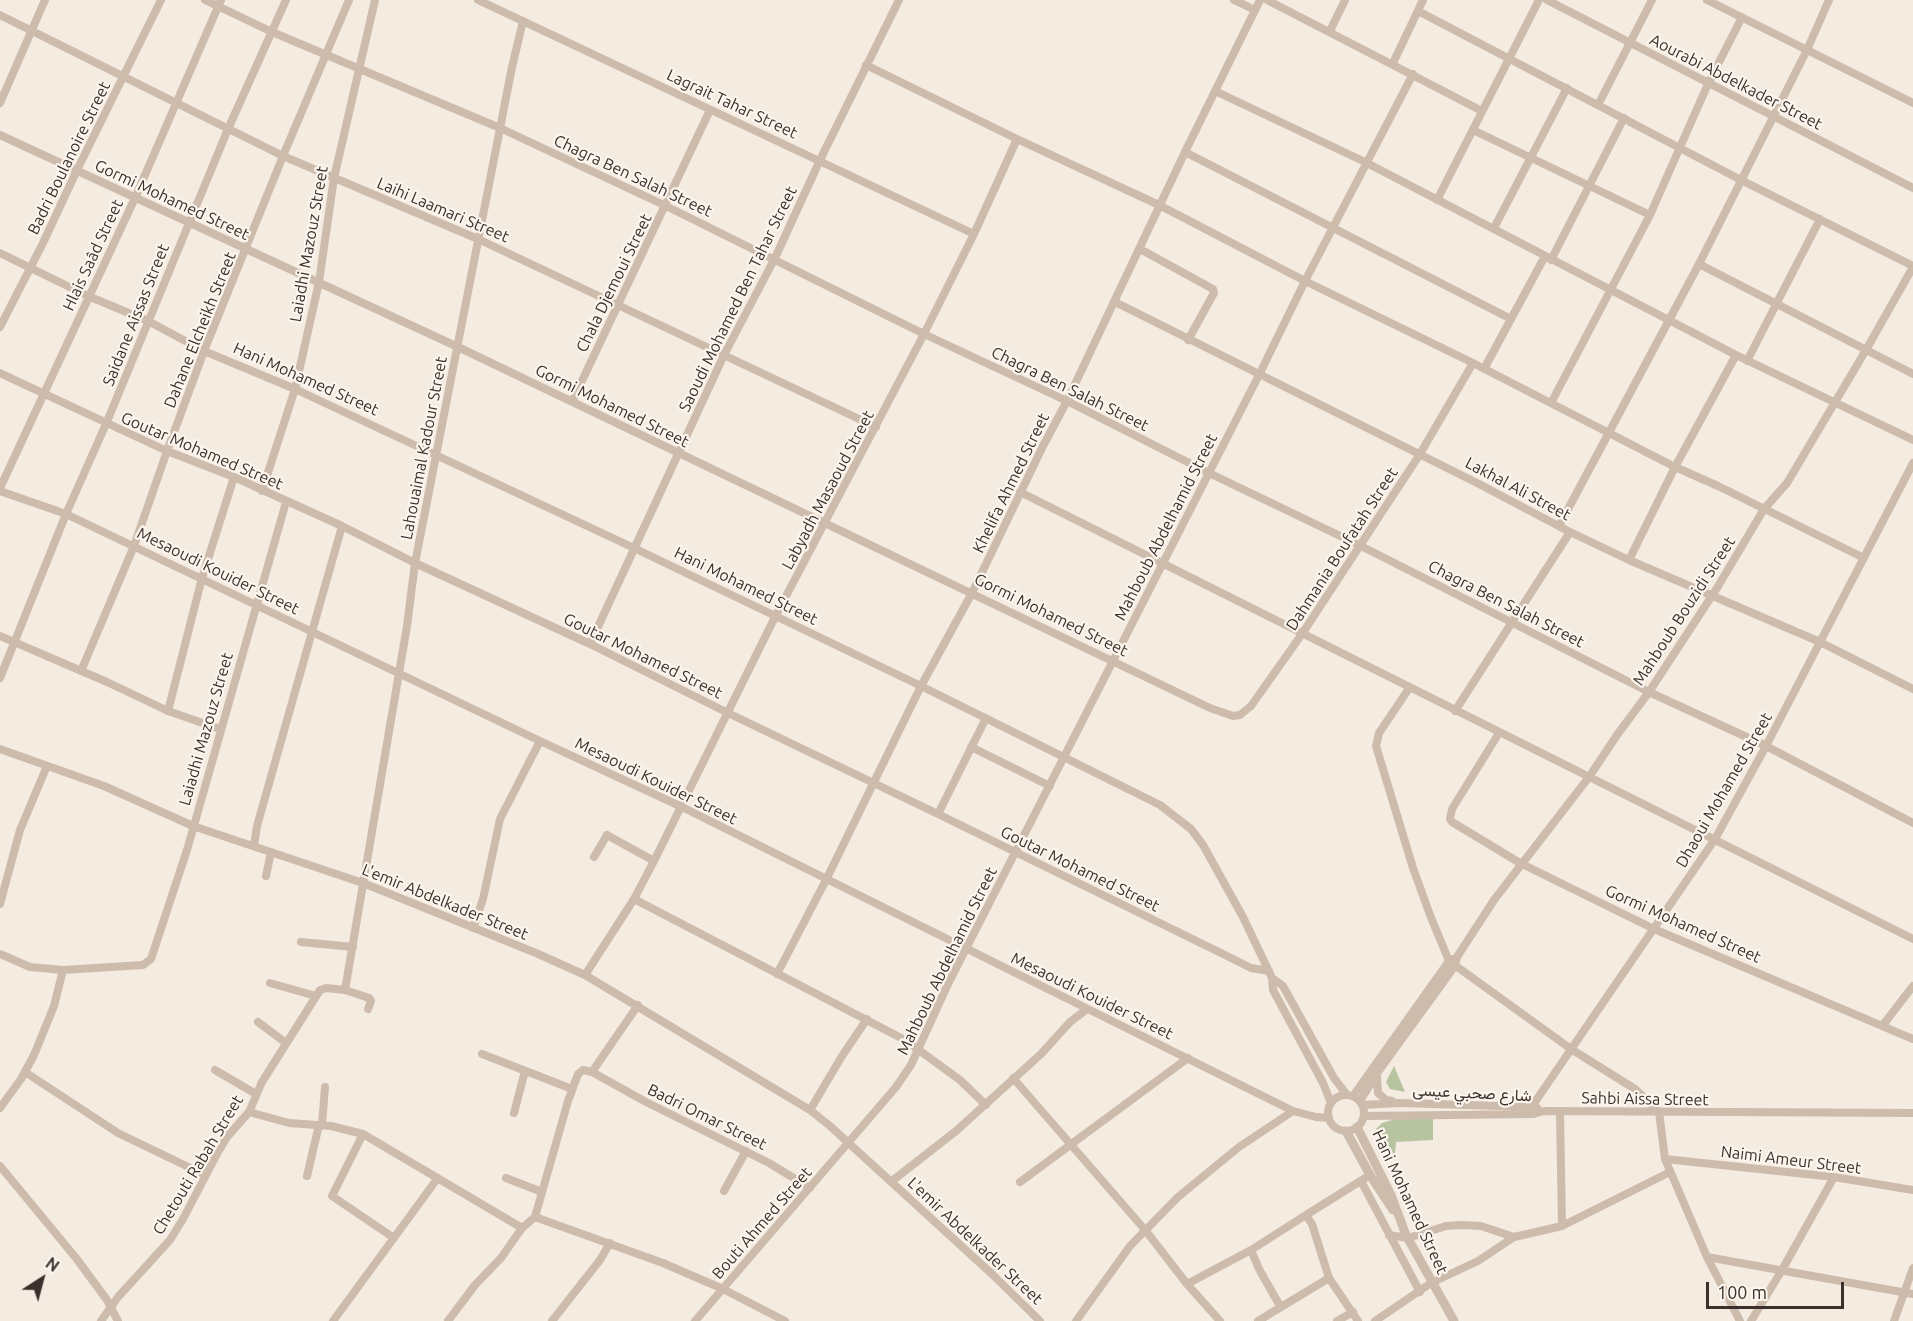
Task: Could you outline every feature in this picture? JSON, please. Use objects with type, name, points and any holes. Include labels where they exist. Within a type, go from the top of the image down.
[{"type":"street","points":[[0,103],[45,0]]},
{"type":"street","name":"Badri Boulanoire Street","points":[[0,327],[161,0]]},
{"type":"street","name":"Chagra Ben Salah Street","points":[[205,0],[219,3],[272,32],[500,128],[775,258],[924,334],[1067,401],[1361,546],[1649,692],[1766,746],[1913,823]]},
{"type":"street","name":"Saidane Aissas Street","points":[[0,678],[66,514],[106,424],[228,129],[286,0]]},
{"type":"street","name":"Dahane Elcheikh Street","points":[[81,671],[134,546],[204,351],[349,0]]},
{"type":"street","name":"Laiadhi Mazouz Street","points":[[262,491],[296,389],[319,282],[334,178],[375,0]]},
{"type":"street","name":"Lagrait Tahar Street","points":[[478,0],[499,4],[523,21],[974,234]]},
{"type":"street","name":"Saoudi Mohamed Ben Tahar Street","points":[[590,644],[724,355],[775,258],[820,160],[899,0]]},
{"type":"street","points":[[1234,0],[1255,10]]},
{"type":"street","name":"Khelifa Ahmed Street","points":[[777,974],[1067,401],[1260,0]]},
{"type":"street","points":[[1266,0],[1393,63],[1482,111]]},
{"type":"street","points":[[1330,31],[1345,0]]},
{"type":"street","points":[[1393,63],[1423,0]]},
{"type":"street","points":[[1437,200],[1539,0]]},
{"type":"street","name":"Aourabi Abdelkader Street","points":[[1547,0],[1913,188]]},
{"type":"street","points":[[1598,105],[1652,0]]},
{"type":"street","points":[[1707,0],[1913,103]]},
{"type":"street","points":[[1559,526],[1699,264],[1807,50],[1829,0]]},
{"type":"street","name":"Hlais Saâd Street","points":[[0,489],[43,392],[135,198],[219,3]]},
{"type":"street","points":[[1418,11],[1741,180],[1913,266]]},
{"type":"street","name":"Laihi Laamari Street","points":[[0,15],[283,156],[478,239],[876,428]]},
{"type":"street","points":[[1551,403],[1650,215],[1708,84],[1742,17]]},
{"type":"street","name":"Lahouaimal Kadour Street","points":[[363,883],[399,674],[415,563],[523,21]]},
{"type":"street","points":[[866,65],[1017,139],[1160,205],[1305,281],[1473,363],[1675,467],[1864,558]]},
{"type":"street","name":"Mahboub Abdelhamid Street","points":[[849,1143],[905,1075],[947,986],[1305,281],[1413,74]]},
{"type":"street","points":[[1494,228],[1567,88]]},
{"type":"street","points":[[1215,92],[1367,163],[1747,361],[1913,440]]},
{"type":"street","name":"Chala Djemoui Street","points":[[572,402],[710,110]]},
{"type":"street","points":[[1484,369],[1590,185],[1624,118]]},
{"type":"street","points":[[1473,130],[1650,215]]},
{"type":"street","name":"Gormi Mohamed Street","points":[[0,135],[458,347],[1210,708]]},
{"type":"street","name":"Labyadh Masaoud Street","points":[[585,975],[634,899],[682,807],[775,617],[924,334],[974,234],[1017,139]]},
{"type":"street","points":[[1185,152],[1511,319]]},
{"type":"street","points":[[1747,361],[1820,219]]},
{"type":"street","points":[[1140,249],[1213,290],[1214,293],[1188,340]]},
{"type":"street","name":"Hani Mohamed Street","points":[[0,253],[88,296],[148,321],[204,351],[296,389],[436,454],[921,686],[1153,800],[1191,829],[1214,862],[1271,974],[1283,986],[1334,1078],[1350,1095]]},
{"type":"street","points":[[1699,264],[1913,374]]},
{"type":"street","name":"Mahboub Bouzidi Street","points":[[1452,963],[1520,863],[1589,777],[1649,692],[1712,596],[1764,509],[1787,483],[1913,266]]},
{"type":"street","name":"Lakhal Ali Street","points":[[1115,302],[1420,454],[1570,532],[1629,560],[1820,642],[1913,690]]},
{"type":"street","points":[[1629,560],[1675,467],[1736,355]]},
{"type":"street","name":"Dahmania Boufatah Street","points":[[1210,708],[1233,716],[1245,711],[1256,700],[1361,546],[1420,454],[1473,363]]},
{"type":"street","name":"Goutar Mohamed Street","points":[[0,373],[106,424],[234,477],[342,526],[415,563],[590,644],[1251,968],[1271,974]]},
{"type":"street","name":"Dhaoui Mohamed Street","points":[[1533,1110],[1571,1049],[1715,839],[1913,464]]},
{"type":"street","points":[[168,711],[202,578],[234,477]]},
{"type":"street","name":"Mesaoudi Kouider Street","points":[[0,489],[66,514],[682,807],[1293,1111],[1316,1118],[1329,1119]]},
{"type":"street","points":[[1020,492],[1913,939]]},
{"type":"street","name":"Laiadhi Mazouz Street","points":[[0,954],[30,967],[63,970],[143,965],[151,959],[193,826],[286,502]]},
{"type":"street","points":[[254,846],[257,826],[342,526]]},
{"type":"street","points":[[1455,711],[1570,532]]},
{"type":"street","points":[[0,636],[168,711],[220,729]]},
{"type":"street","points":[[1410,687],[1379,733],[1377,746],[1413,868],[1430,915],[1452,963],[1571,1049],[1635,1089],[1659,1112],[1665,1159],[1670,1172],[1707,1257],[1740,1321]]},
{"type":"street","points":[[938,814],[986,718]]},
{"type":"street","name":"Gormi Mohamed Street","points":[[1499,733],[1452,809],[1450,819],[1458,826],[1520,863],[1654,929],[1913,1039]]},
{"type":"street","points":[[473,928],[483,899],[500,819],[540,741]]},
{"type":"street","points":[[971,747],[1050,786]]},
{"type":"street","name":"L'emir Abdelkader Street","points":[[0,749],[104,786],[193,826],[363,883],[585,975],[810,1110],[892,1181],[1040,1321]]},
{"type":"street","points":[[0,904],[20,830],[47,766]]},
{"type":"street","points":[[594,857],[607,835],[654,861]]},
{"type":"street","points":[[266,876],[271,852]]},
{"type":"street","points":[[345,990],[363,883]]},
{"type":"street","points":[[634,899],[867,1019],[918,1049],[960,1080],[986,1105]]},
{"type":"street","points":[[302,942],[353,947]]},
{"type":"street","points":[[1361,1103],[1378,1072],[1452,963]]},
{"type":"street","points":[[1350,1095],[1361,1103],[1364,1116],[1357,1127],[1346,1131],[1338,1129],[1329,1119],[1328,1109],[1331,1103],[1335,1098],[1350,1095],[1452,963]]},
{"type":"street","points":[[0,1108],[34,1055],[54,1006],[63,970]]},
{"type":"street","points":[[1271,974],[1273,990],[1323,1083],[1331,1103]]},
{"type":"street","points":[[270,983],[316,996],[322,989],[345,990],[369,998],[371,1001],[368,1009]]},
{"type":"street","points":[[1883,1025],[1913,986]]},
{"type":"street","name":"Chetouti Rabah Street","points":[[101,1321],[170,1240],[227,1137],[249,1112],[255,1094],[316,996]]},
{"type":"street","points":[[448,1321],[475,1285],[501,1258],[522,1228],[535,1216],[572,1089],[580,1071],[592,1072],[638,1005]]},
{"type":"street","points":[[892,1181],[986,1105],[1041,1054],[1070,1022],[1087,1009]]},
{"type":"street","points":[[810,1110],[867,1019]]},
{"type":"street","points":[[258,1022],[286,1042]]},
{"type":"street","points":[[482,1054],[572,1089]]},
{"type":"street","points":[[1020,1182],[1188,1058]]},
{"type":"street","points":[[215,1070],[255,1094]]},
{"type":"street","points":[[514,1113],[525,1071]]},
{"type":"street","points":[[25,1072],[118,1133],[205,1175]]},
{"type":"street","name":"Badri Omar Street","points":[[592,1072],[646,1102],[746,1151],[810,1188]]},
{"type":"street","name":"شارع صحبي عيسى","points":[[1378,1072],[1376,1083],[1378,1093],[1386,1100],[1399,1103]]},
{"type":"street","points":[[1013,1078],[1146,1231],[1187,1284],[1220,1321]]},
{"type":"street","points":[[307,1176],[321,1125],[325,1087]]},
{"type":"street","name":"شارع صحبي عيسى","points":[[1361,1103],[1544,1111]]},
{"type":"street","points":[[1364,1116],[1533,1110]]},
{"type":"street","points":[[1077,1321],[1130,1246],[1178,1197],[1239,1147],[1293,1111]]},
{"type":"street","name":"Sahbi Aissa Street","points":[[1544,1111],[1913,1113]]},
{"type":"street","points":[[1560,1111],[1562,1226]]},
{"type":"street","points":[[249,1112],[290,1123],[321,1125],[363,1134],[522,1228]]},
{"type":"street","name":"Hani Mohamed Street","points":[[1357,1127],[1391,1195],[1408,1238],[1454,1321]]},
{"type":"street","points":[[1346,1131],[1370,1175],[1401,1222]]},
{"type":"street","points":[[363,1134],[332,1196],[394,1238]]},
{"type":"street","name":"Bouti Ahmed Street","points":[[695,1321],[849,1143]]},
{"type":"street","points":[[724,1191],[746,1151]]},
{"type":"street","name":"Naimi Ameur Street","points":[[1665,1159],[1834,1177],[1913,1190]]},
{"type":"street","points":[[0,1166],[76,1258],[111,1307],[118,1321]]},
{"type":"street","points":[[1375,1321],[1431,1283],[1478,1261],[1514,1237],[1562,1226],[1670,1172]]},
{"type":"street","points":[[1187,1284],[1251,1250],[1370,1175]]},
{"type":"street","points":[[1751,1321],[1834,1177]]},
{"type":"street","points":[[506,1178],[542,1192]]},
{"type":"street","points":[[333,1321],[437,1179]]},
{"type":"street","points":[[1361,1181],[1420,1292]]},
{"type":"street","points":[[1306,1215],[1329,1278],[1358,1321]]},
{"type":"street","points":[[535,1216],[610,1243],[723,1289],[785,1321]]},
{"type":"street","points":[[1389,1234],[1408,1238],[1455,1225],[1481,1226],[1514,1237]]},
{"type":"street","points":[[552,1321],[610,1243]]},
{"type":"street","points":[[1251,1250],[1280,1306]]},
{"type":"street","points":[[1707,1257],[1909,1293]]},
{"type":"street","points":[[1894,1321],[1909,1293],[1913,1268]]},
{"type":"street","points":[[1258,1321],[1329,1278]]},
{"type":"street","points":[[1337,1321],[1353,1312]]},
{"type":"green space","points":[[1394,1066],[1405,1092],[1390,1089],[1386,1082]]},
{"type":"green space","points":[[1433,1118],[1433,1140],[1396,1142],[1395,1153],[1391,1155],[1384,1151],[1376,1129],[1382,1123],[1395,1119]]}]
